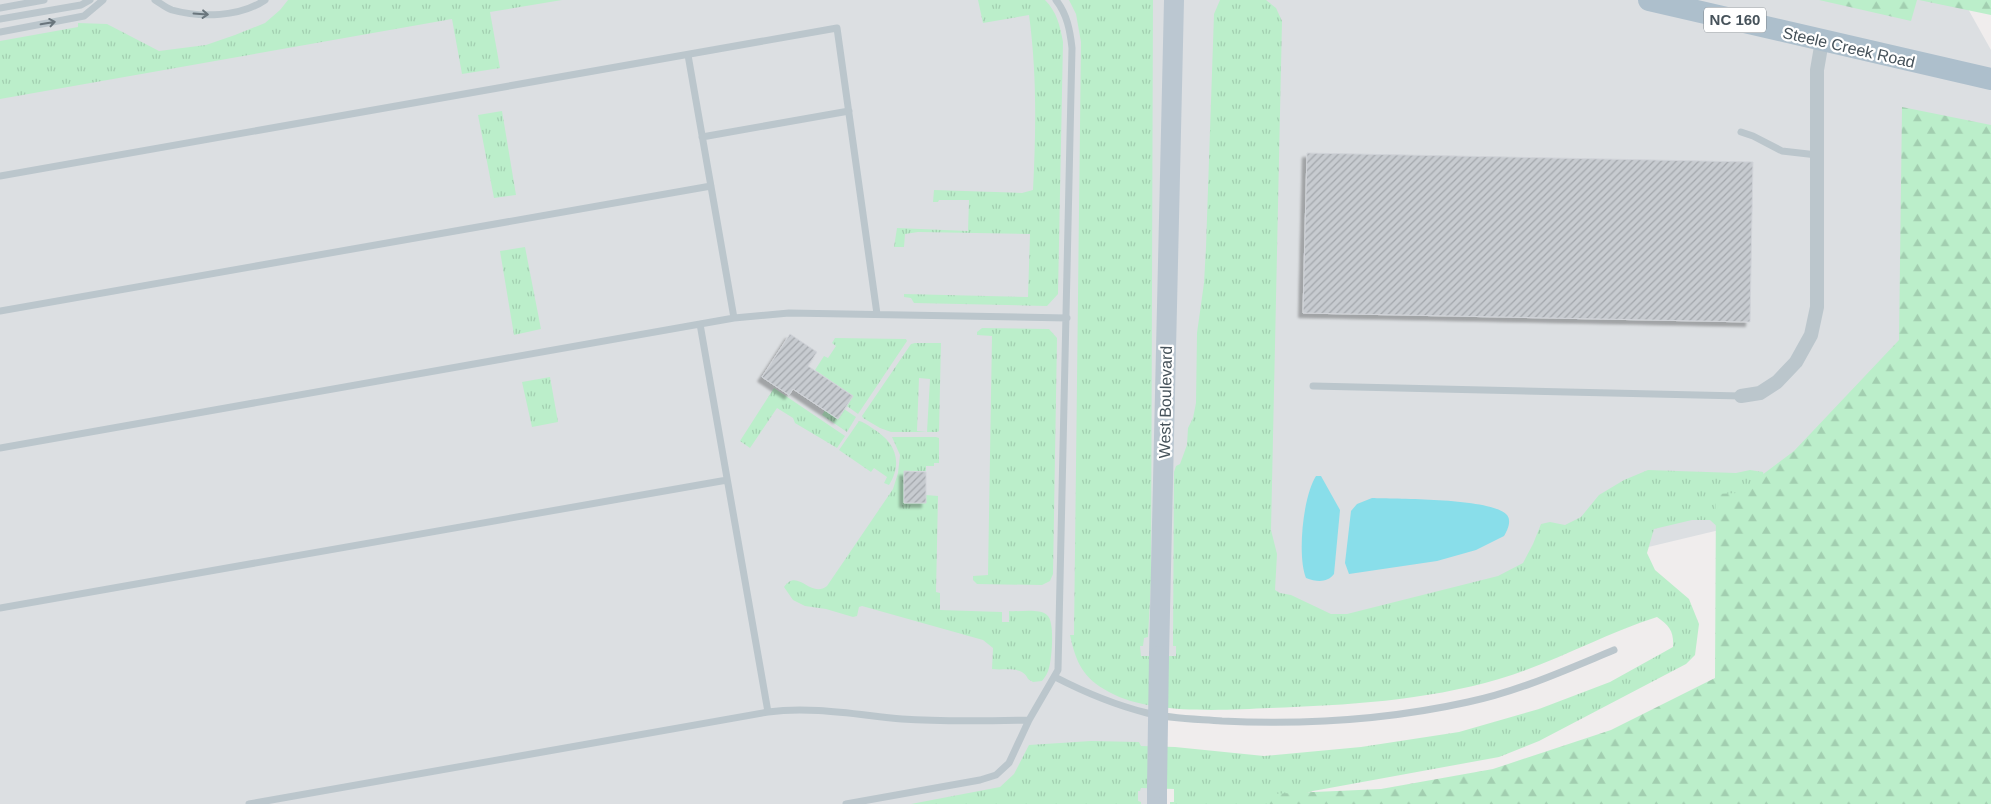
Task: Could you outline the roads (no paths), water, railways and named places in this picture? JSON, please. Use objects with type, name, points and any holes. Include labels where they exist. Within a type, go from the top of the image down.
[{"type":"main road","name":"Steele Creek Road","points":[[1649,0],[1991,79]]},
{"type":"street","name":"West Boulevard","points":[[1157,796],[1174,0]]},
{"type":"street","points":[[1741,396],[1760,393],[1777,382],[1796,362],[1811,335],[1817,306],[1817,70],[1822,40]]},
{"type":"lane","points":[[0,8],[44,0]]},
{"type":"lane","points":[[0,19],[81,5],[90,0]]},
{"type":"lane","points":[[0,32],[84,16],[103,0]]},
{"type":"lane","points":[[155,0],[171,10],[204,15],[238,12],[265,0]]},
{"type":"lane","points":[[846,804],[980,780],[996,774],[1009,763],[1029,720],[1058,670],[1060,656],[1072,48],[1069,26],[1061,6],[1056,0]]},
{"type":"lane","points":[[0,176],[837,28],[877,314]]},
{"type":"lane","points":[[688,55],[734,318]]},
{"type":"lane","points":[[702,137],[849,111]]},
{"type":"lane","points":[[1741,132],[1782,151],[1817,155]]},
{"type":"lane","points":[[0,311],[711,186]]},
{"type":"lane","points":[[0,448],[734,318],[788,313],[1066,318]]},
{"type":"lane","points":[[700,324],[768,712]]},
{"type":"lane","points":[[1313,386],[1741,396]]},
{"type":"lane","points":[[0,608],[728,480]]},
{"type":"lane","points":[[1055,678],[1078,689],[1148,714],[1177,718],[1262,723],[1339,721],[1406,713],[1469,702],[1544,679],[1614,650]]},
{"type":"lane","points":[[249,804],[786,710],[904,719],[955,721],[1029,720]]},
{"type":"water","points":[[1316,476],[1321,476],[1340,510],[1334,574],[1328,579],[1321,581],[1306,578],[1302,556],[1305,511],[1311,485]]},
{"type":"water","points":[[1372,498],[1444,500],[1484,505],[1498,509],[1507,515],[1509,520],[1508,526],[1504,536],[1476,550],[1437,561],[1349,574],[1345,563],[1351,511],[1357,504]]}]
